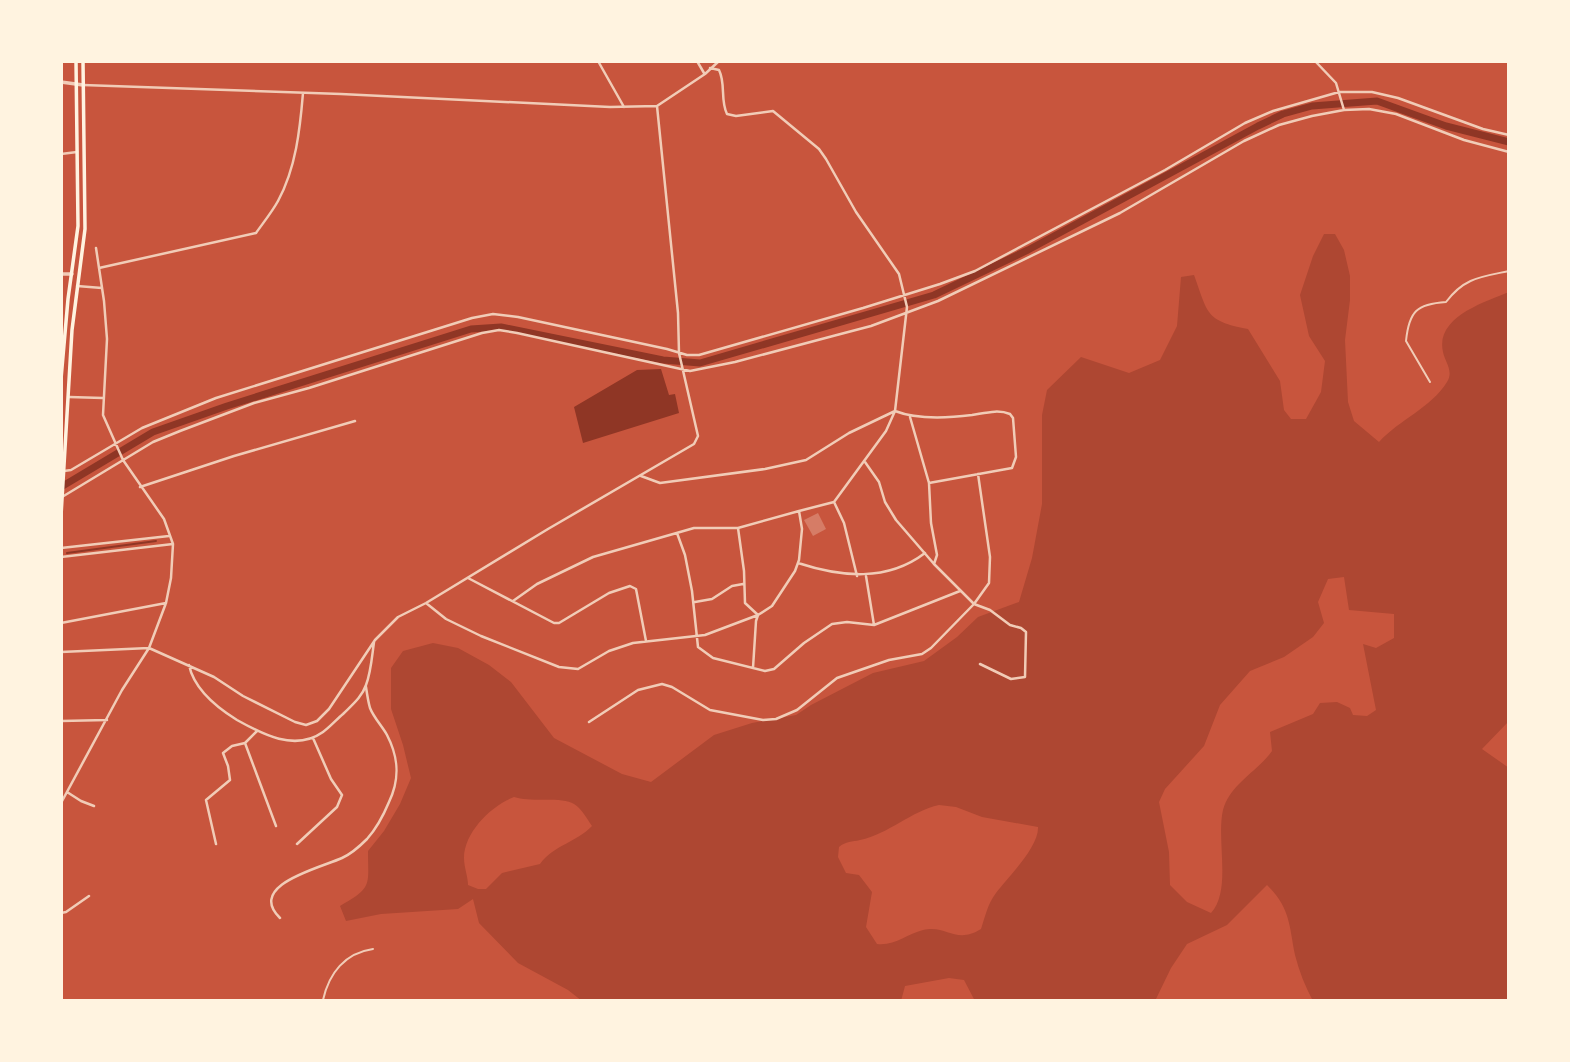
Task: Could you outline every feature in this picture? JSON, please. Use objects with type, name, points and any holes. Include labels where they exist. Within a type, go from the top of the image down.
[{"type":"main road","points":[[61,379],[78,226],[76,61]]},
{"type":"main road","points":[[61,516],[77,286],[84,243],[83,61]]},
{"type":"street","points":[[598,61],[624,107]]},
{"type":"street","points":[[697,61],[705,74]]},
{"type":"street","points":[[61,82],[624,107],[657,106],[705,74],[719,61]]},
{"type":"street","points":[[1315,61],[1336,83],[1344,110]]},
{"type":"street","points":[[513,601],[537,584],[593,557],[694,528],[738,528],[834,502],[886,431],[895,411],[907,307],[899,274],[856,212],[819,149],[773,111],[736,117],[727,114],[724,108],[723,77],[719,70],[710,68]]},
{"type":"street","points":[[64,471],[117,446],[142,428],[216,398],[472,318],[493,314],[539,321],[680,354],[699,355],[906,296],[993,262],[1165,170],[1245,123],[1273,111],[1339,92],[1373,92],[1398,98],[1483,129],[1509,135]]},
{"type":"street","points":[[99,268],[256,233],[278,201],[290,171],[300,130],[303,93]]},
{"type":"street","points":[[61,652],[149,648],[189,664],[243,696],[306,725],[317,720],[329,709],[375,640],[398,617],[694,444],[698,436],[680,354],[657,106]]},
{"type":"street","points":[[62,495],[153,442],[254,403],[482,333],[499,330],[683,369],[705,369],[871,326],[938,301],[1120,213],[1244,141],[1279,125],[1344,110],[1369,109],[1396,114],[1464,140],[1509,152]]},
{"type":"street","points":[[61,154],[77,152]]},
{"type":"street","points":[[61,803],[122,690],[149,648],[166,603],[171,578],[173,544],[164,519],[122,459],[103,415],[107,338],[96,248]]},
{"type":"street","points":[[61,274],[72,274]]},
{"type":"street","points":[[77,286],[103,288]]},
{"type":"street","points":[[69,397],[103,398]]},
{"type":"street","points":[[640,476],[660,483],[806,460],[849,433],[895,411],[909,416],[968,416],[1003,411],[1010,414],[1013,418],[1016,463],[1012,468],[929,483]]},
{"type":"street","points":[[909,416],[929,483],[931,523],[937,555],[934,564]]},
{"type":"street","points":[[140,487],[355,421]]},
{"type":"street","points":[[865,462],[879,482],[885,502],[897,520],[934,564],[974,604],[1026,632],[1025,677],[1011,679],[980,664]]},
{"type":"street","points":[[589,722],[638,690],[662,684],[673,687],[710,710],[763,720],[782,717],[797,710],[837,678],[889,660],[922,654],[974,604],[989,583],[987,528],[978,474]]},
{"type":"street","points":[[834,502],[844,523],[857,576]]},
{"type":"street","points":[[426,603],[446,620],[559,667],[578,669],[610,651],[646,641],[705,635],[772,607],[798,563],[802,529],[799,511]]},
{"type":"street","points":[[738,528],[745,603],[758,615]]},
{"type":"street","points":[[677,533],[685,555],[694,602],[698,647],[713,658],[765,671],[774,669],[804,643],[832,624],[847,622],[874,625],[960,591]]},
{"type":"street","points":[[61,548],[169,536]]},
{"type":"street","points":[[61,557],[173,544]]},
{"type":"street","points":[[798,563],[866,576],[899,568],[914,562],[925,553]]},
{"type":"street","points":[[866,576],[874,625]]},
{"type":"street","points":[[467,578],[554,623],[559,623],[609,593],[630,586],[636,589],[646,641]]},
{"type":"street","points":[[694,602],[712,599],[732,586],[743,584]]},
{"type":"street","points":[[61,623],[166,603]]},
{"type":"street","points":[[753,668],[758,615]]},
{"type":"street","points":[[189,664],[195,681],[222,711],[257,731],[284,740],[297,741],[313,738],[357,701],[366,687],[375,640]]},
{"type":"street","points":[[280,918],[271,910],[273,892],[284,883],[314,868],[344,858],[357,848],[369,837],[393,793],[397,781],[394,752],[371,708],[366,687]]},
{"type":"street","points":[[61,721],[107,720]]},
{"type":"street","points":[[216,844],[206,800],[230,780],[229,766],[223,753],[232,746],[245,743],[257,731]]},
{"type":"street","points":[[297,844],[337,807],[342,795],[331,779],[313,738]]},
{"type":"street","points":[[245,743],[276,826]]},
{"type":"street","points":[[67,792],[81,802],[94,806]]},
{"type":"street","points":[[61,913],[89,896]]},
{"type":"lane","points":[[1430,382],[1406,341],[1413,313],[1418,307],[1429,303],[1446,302],[1457,286],[1472,279],[1509,271]]},
{"type":"lane","points":[[323,1001],[328,980],[333,972],[361,951],[373,949]]},
{"type":"shaded area","points":[[1324,234],[1335,234],[1344,250],[1350,276],[1345,340],[1348,402],[1354,421],[1379,442],[1433,399],[1447,382],[1449,370],[1443,352],[1443,340],[1454,320],[1475,306],[1509,292],[1509,721],[1482,749],[1509,768],[1509,1001],[1313,1001],[1298,967],[1284,909],[1267,885],[1227,925],[1187,944],[1171,968],[1155,1001],[975,1001],[964,980],[949,978],[905,986],[901,1001],[582,1001],[568,990],[518,963],[479,923],[473,899],[458,909],[381,914],[346,921],[340,906],[358,894],[366,884],[368,851],[400,804],[411,778],[391,709],[391,668],[403,651],[433,643],[458,648],[489,665],[511,682],[554,738],[622,774],[651,782],[714,735],[752,723],[796,715],[873,673],[924,661],[957,637],[978,617],[1019,602],[1032,558],[1042,504],[1042,415],[1047,390],[1081,357],[1129,373],[1160,360],[1177,326],[1181,277],[1194,275],[1206,307],[1216,318],[1223,323],[1248,329],[1280,381],[1284,410],[1291,419],[1306,419],[1321,392],[1325,361],[1309,336],[1300,295],[1313,256]],"holes":[[[1344,577],[1349,610],[1394,614],[1394,638],[1376,648],[1363,644],[1376,710],[1367,716],[1353,715],[1350,708],[1337,702],[1320,703],[1313,714],[1270,732],[1272,751],[1238,785],[1223,810],[1221,891],[1211,913],[1187,902],[1170,885],[1169,852],[1159,802],[1165,789],[1204,746],[1220,705],[1250,671],[1284,657],[1313,637],[1324,623],[1318,602],[1328,579]],[[514,797],[569,802],[579,809],[592,826],[552,852],[540,864],[502,873],[486,889],[478,889],[468,885],[465,848],[474,829],[489,813]],[[939,805],[956,807],[982,817],[1038,827],[1037,835],[1022,862],[993,897],[981,929],[964,935],[923,930],[895,942],[877,944],[866,927],[872,892],[859,875],[846,873],[838,857],[839,847],[881,833]]]},
{"type":"shaded area","points":[[661,369],[669,395],[675,394],[679,413],[583,443],[574,407],[637,370]]},
{"type":"building","points":[[818,513],[826,529],[813,536],[804,520]]},
{"type":"waterway","points":[[61,487],[153,432],[471,329],[501,327],[663,360],[700,363],[934,295],[1028,250],[1258,126],[1283,114],[1312,106],[1377,101],[1446,126],[1509,142]]},
{"type":"waterway","points":[[67,553],[156,541]]}]
